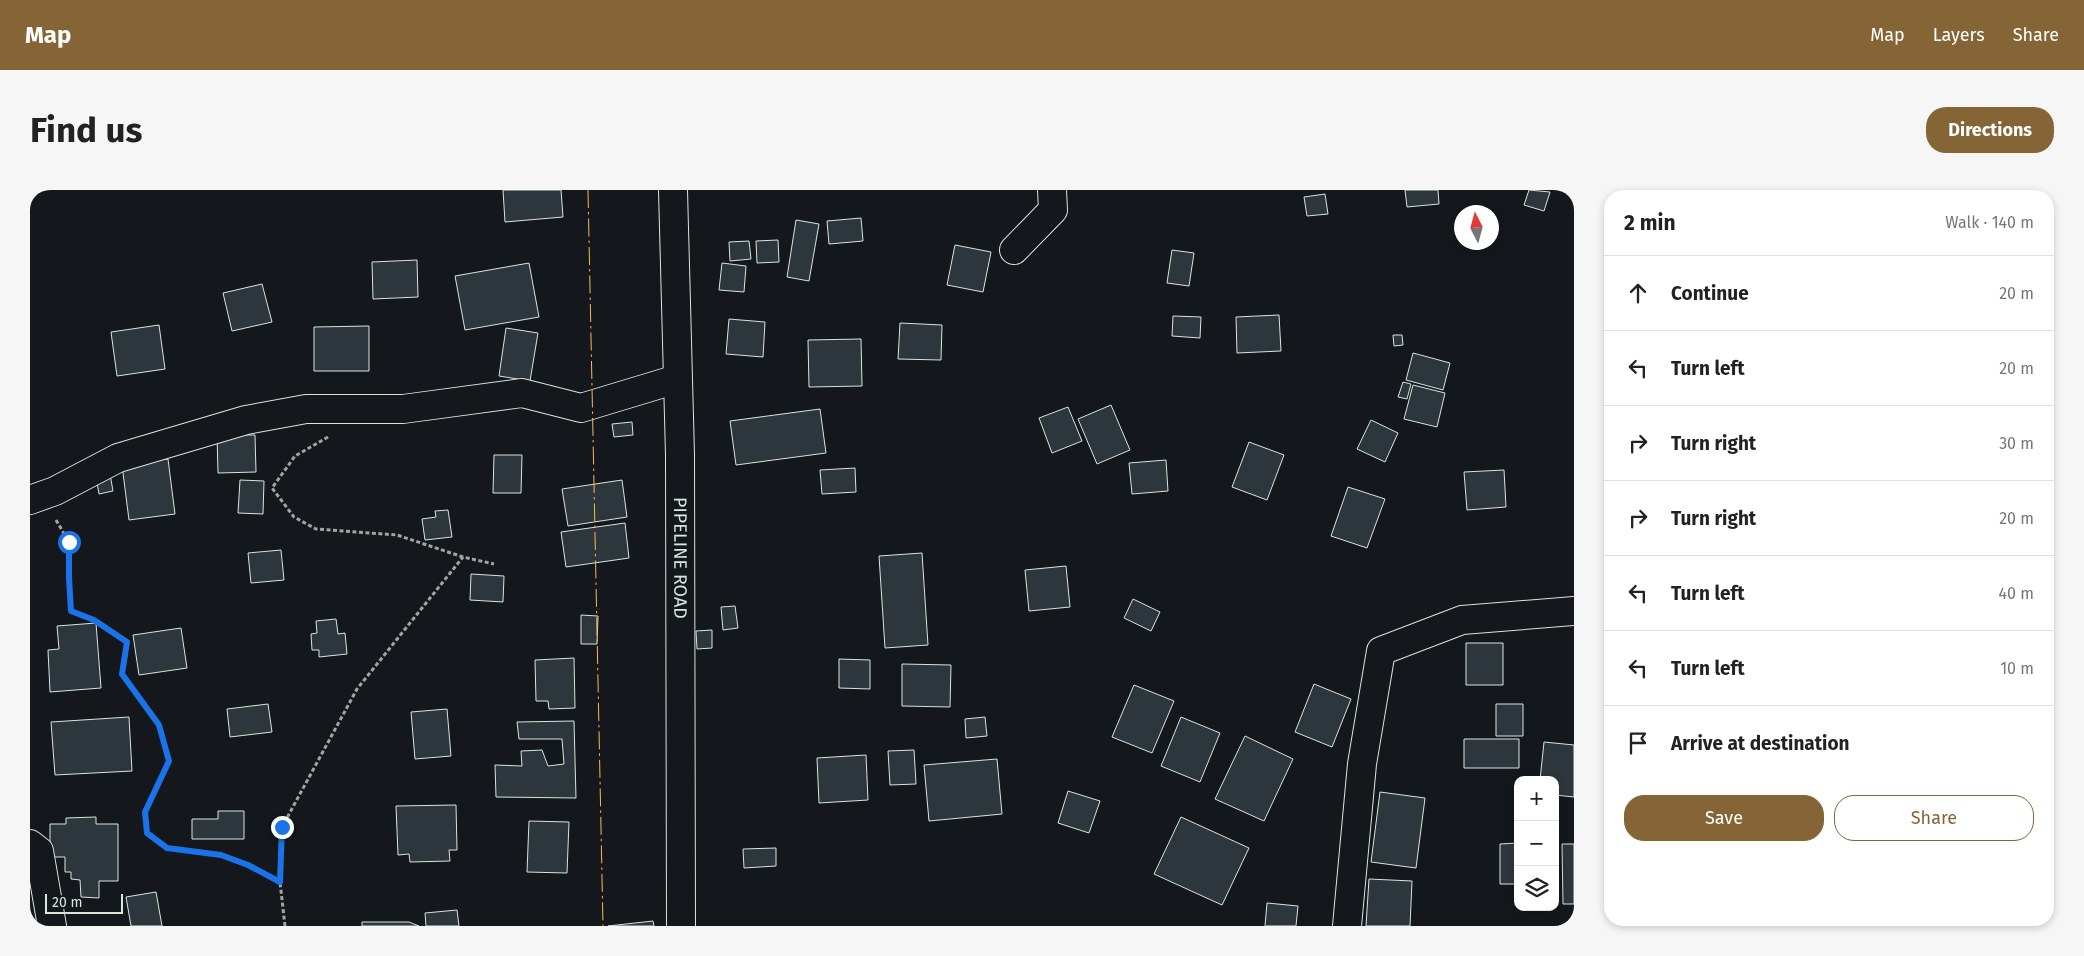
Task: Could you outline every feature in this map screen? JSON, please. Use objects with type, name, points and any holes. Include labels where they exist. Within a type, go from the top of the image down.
[{"type":"street","name":"PIPELINE ROAD","points":[[673,190],[680,455],[681,926]]},
{"type":"street","points":[[1014,250],[1053,210],[1052,190]]},
{"type":"street","points":[[38,497],[118,458],[246,420],[306,409],[402,409],[522,393],[581,408],[677,379]]},
{"type":"street","points":[[1347,926],[1362,764],[1381,651],[1462,620],[1574,612]]},
{"type":"street","points":[[30,844],[39,852],[52,926]]},
{"type":"path","points":[[352,409],[340,430],[295,456],[272,488],[294,517],[316,529],[397,535],[463,557],[494,564]]},
{"type":"path","points":[[38,497],[69,542],[71,611],[94,620],[127,642],[122,674],[159,725],[169,761],[145,812],[147,833],[167,848],[221,855],[248,865],[280,882]]},
{"type":"path","points":[[285,926],[280,882],[282,827],[357,690],[463,557]]},
{"type":"building","points":[[503,190],[561,190],[563,217],[505,222]]},
{"type":"building","points":[[1405,190],[1438,190],[1439,204],[1407,207]]},
{"type":"building","points":[[1529,190],[1550,192],[1544,211],[1524,205]]},
{"type":"building","points":[[1325,194],[1328,214],[1307,216],[1304,197]]},
{"type":"building","points":[[861,218],[863,241],[829,244],[827,221]]},
{"type":"building","points":[[796,220],[819,224],[809,281],[787,277]]},
{"type":"building","points":[[778,240],[779,262],[757,263],[756,241]]},
{"type":"building","points":[[749,241],[751,259],[730,261],[729,242]]},
{"type":"building","points":[[955,245],[991,252],[983,292],[947,285]]},
{"type":"building","points":[[1172,250],[1194,253],[1189,286],[1167,283]]},
{"type":"building","points":[[417,260],[418,297],[373,299],[372,262]]},
{"type":"building","points":[[529,263],[539,317],[465,330],[455,276]]},
{"type":"building","points":[[722,263],[746,266],[744,292],[719,290]]},
{"type":"building","points":[[262,284],[272,322],[232,331],[223,293]]},
{"type":"building","points":[[1279,315],[1281,351],[1237,353],[1236,317]]},
{"type":"building","points":[[1173,316],[1201,317],[1200,338],[1172,336]]},
{"type":"building","points":[[729,319],[765,322],[763,357],[726,354]]},
{"type":"building","points":[[900,323],[942,325],[941,360],[898,359]]},
{"type":"building","points":[[159,325],[165,369],[117,376],[111,332]]},
{"type":"building","points":[[369,326],[369,371],[314,371],[314,327]]},
{"type":"building","points":[[506,328],[538,333],[530,381],[499,376]]},
{"type":"building","points":[[1393,335],[1402,335],[1403,345],[1394,346]]},
{"type":"building","points":[[861,339],[862,386],[809,387],[808,340]]},
{"type":"building","points":[[1413,353],[1450,363],[1443,390],[1406,380]]},
{"type":"building","points":[[1403,382],[1411,384],[1407,399],[1398,397]]},
{"type":"building","points":[[1413,385],[1445,393],[1437,427],[1404,419]]},
{"type":"building","points":[[1111,405],[1130,450],[1097,464],[1078,419]]},
{"type":"building","points":[[1068,407],[1082,441],[1052,453],[1039,418]]},
{"type":"building","points":[[820,409],[826,453],[736,465],[730,421]]},
{"type":"building","points":[[1371,420],[1398,433],[1385,462],[1357,449]]},
{"type":"building","points":[[632,422],[633,435],[614,437],[612,424]]},
{"type":"building","points":[[217,435],[255,435],[256,472],[218,473]]},
{"type":"building","points":[[1249,442],[1284,455],[1267,500],[1232,487]]},
{"type":"building","points":[[494,455],[522,455],[521,493],[493,493]]},
{"type":"building","points":[[168,459],[175,514],[129,520],[122,465]]},
{"type":"building","points":[[1166,460],[1168,491],[1132,494],[1129,463]]},
{"type":"building","points":[[855,468],[856,492],[822,494],[820,470]]},
{"type":"building","points":[[1504,470],[1506,507],[1467,510],[1464,472]]},
{"type":"building","points":[[110,474],[113,491],[99,494],[96,477]]},
{"type":"building","points":[[240,480],[264,481],[263,514],[238,513]]},
{"type":"building","points":[[622,480],[627,517],[568,526],[562,489]]},
{"type":"building","points":[[1348,487],[1385,499],[1367,548],[1331,536]]},
{"type":"building","points":[[448,510],[452,537],[425,540],[422,519],[436,517],[435,511]]},
{"type":"building","points":[[625,523],[629,558],[566,567],[561,532]]},
{"type":"building","points":[[281,550],[284,580],[251,583],[248,553]]},
{"type":"building","points":[[922,553],[928,645],[885,648],[879,556]]},
{"type":"building","points":[[1066,566],[1070,607],[1029,611],[1025,570]]},
{"type":"building","points":[[471,574],[504,576],[503,602],[470,600]]},
{"type":"building","points":[[1133,599],[1160,612],[1151,631],[1124,618]]},
{"type":"building","points":[[735,606],[738,628],[723,630],[721,607]]},
{"type":"building","points":[[581,615],[598,616],[597,644],[581,644]]},
{"type":"building","points":[[336,619],[338,634],[345,633],[347,654],[319,657],[319,650],[312,650],[311,634],[317,633],[316,621]]},
{"type":"building","points":[[96,623],[101,688],[50,692],[48,650],[59,649],[57,626]]},
{"type":"building","points":[[181,628],[187,668],[139,675],[133,635]]},
{"type":"building","points":[[712,630],[712,648],[697,649],[696,631]]},
{"type":"building","points":[[1466,643],[1503,643],[1503,685],[1466,685]]},
{"type":"building","points":[[574,658],[575,708],[549,709],[548,701],[536,701],[535,660]]},
{"type":"building","points":[[839,659],[870,660],[870,689],[839,688]]},
{"type":"building","points":[[902,664],[951,665],[950,707],[902,706]]},
{"type":"building","points":[[1314,684],[1351,699],[1332,747],[1295,732]]},
{"type":"building","points":[[1134,685],[1174,701],[1152,753],[1112,737]]},
{"type":"building","points":[[268,704],[272,732],[230,737],[227,709]]},
{"type":"building","points":[[1496,704],[1523,704],[1523,736],[1496,736]]},
{"type":"building","points":[[447,709],[451,756],[415,759],[411,712]]},
{"type":"building","points":[[129,717],[132,771],[55,775],[51,722]]},
{"type":"building","points":[[985,717],[987,736],[966,738],[965,719]]},
{"type":"building","points":[[1181,717],[1220,733],[1200,782],[1161,766]]},
{"type":"building","points":[[574,721],[576,798],[496,797],[495,765],[522,766],[521,751],[542,750],[548,766],[564,764],[562,739],[519,739],[517,722]]},
{"type":"building","points":[[1245,736],[1293,759],[1264,821],[1215,799]]},
{"type":"building","points":[[1464,739],[1519,739],[1519,768],[1464,768]]},
{"type":"building","points":[[1544,742],[1574,745],[1574,797],[1559,795],[1559,776],[1540,776]]},
{"type":"building","points":[[914,750],[916,784],[890,785],[888,751]]},
{"type":"building","points":[[866,755],[868,800],[819,803],[817,758]]},
{"type":"building","points":[[997,759],[1002,814],[929,821],[924,765]]},
{"type":"building","points":[[1068,791],[1100,801],[1089,833],[1058,823]]},
{"type":"building","points":[[1380,792],[1425,798],[1416,868],[1371,862]]},
{"type":"building","points":[[456,805],[457,850],[449,850],[450,861],[410,862],[409,854],[398,855],[396,806]]},
{"type":"building","points":[[218,811],[244,811],[244,839],[192,839],[192,819],[218,819]]},
{"type":"building","points":[[96,817],[96,824],[118,824],[118,881],[99,881],[99,898],[81,897],[80,880],[71,879],[71,872],[65,872],[65,857],[50,857],[50,824],[66,824],[66,818]]},
{"type":"building","points":[[1181,817],[1249,848],[1222,905],[1154,874]]},
{"type":"building","points":[[529,821],[569,822],[567,873],[527,872]]},
{"type":"building","points":[[1514,843],[1514,884],[1500,884],[1500,844]]},
{"type":"building","points":[[1562,844],[1574,844],[1574,904],[1563,904]]},
{"type":"building","points":[[776,848],[776,866],[744,868],[743,849]]},
{"type":"building","points":[[1369,879],[1412,881],[1410,926],[1366,926]]},
{"type":"building","points":[[156,892],[162,926],[131,926],[126,897]]},
{"type":"building","points":[[1267,903],[1298,906],[1296,926],[1265,926]]},
{"type":"building","points":[[457,910],[459,926],[426,926],[425,913]]},
{"type":"building","points":[[653,921],[654,926],[608,926]]},
{"type":"building","points":[[362,922],[409,922],[419,926],[362,926]]},
{"type":"power","points":[[588,190],[603,926]]},
{"type":"route","points":[[69,542],[71,611],[94,620],[127,642],[122,674],[159,725],[169,761],[145,812],[147,833],[167,848],[221,855],[248,865],[280,882],[282,827]]}]
